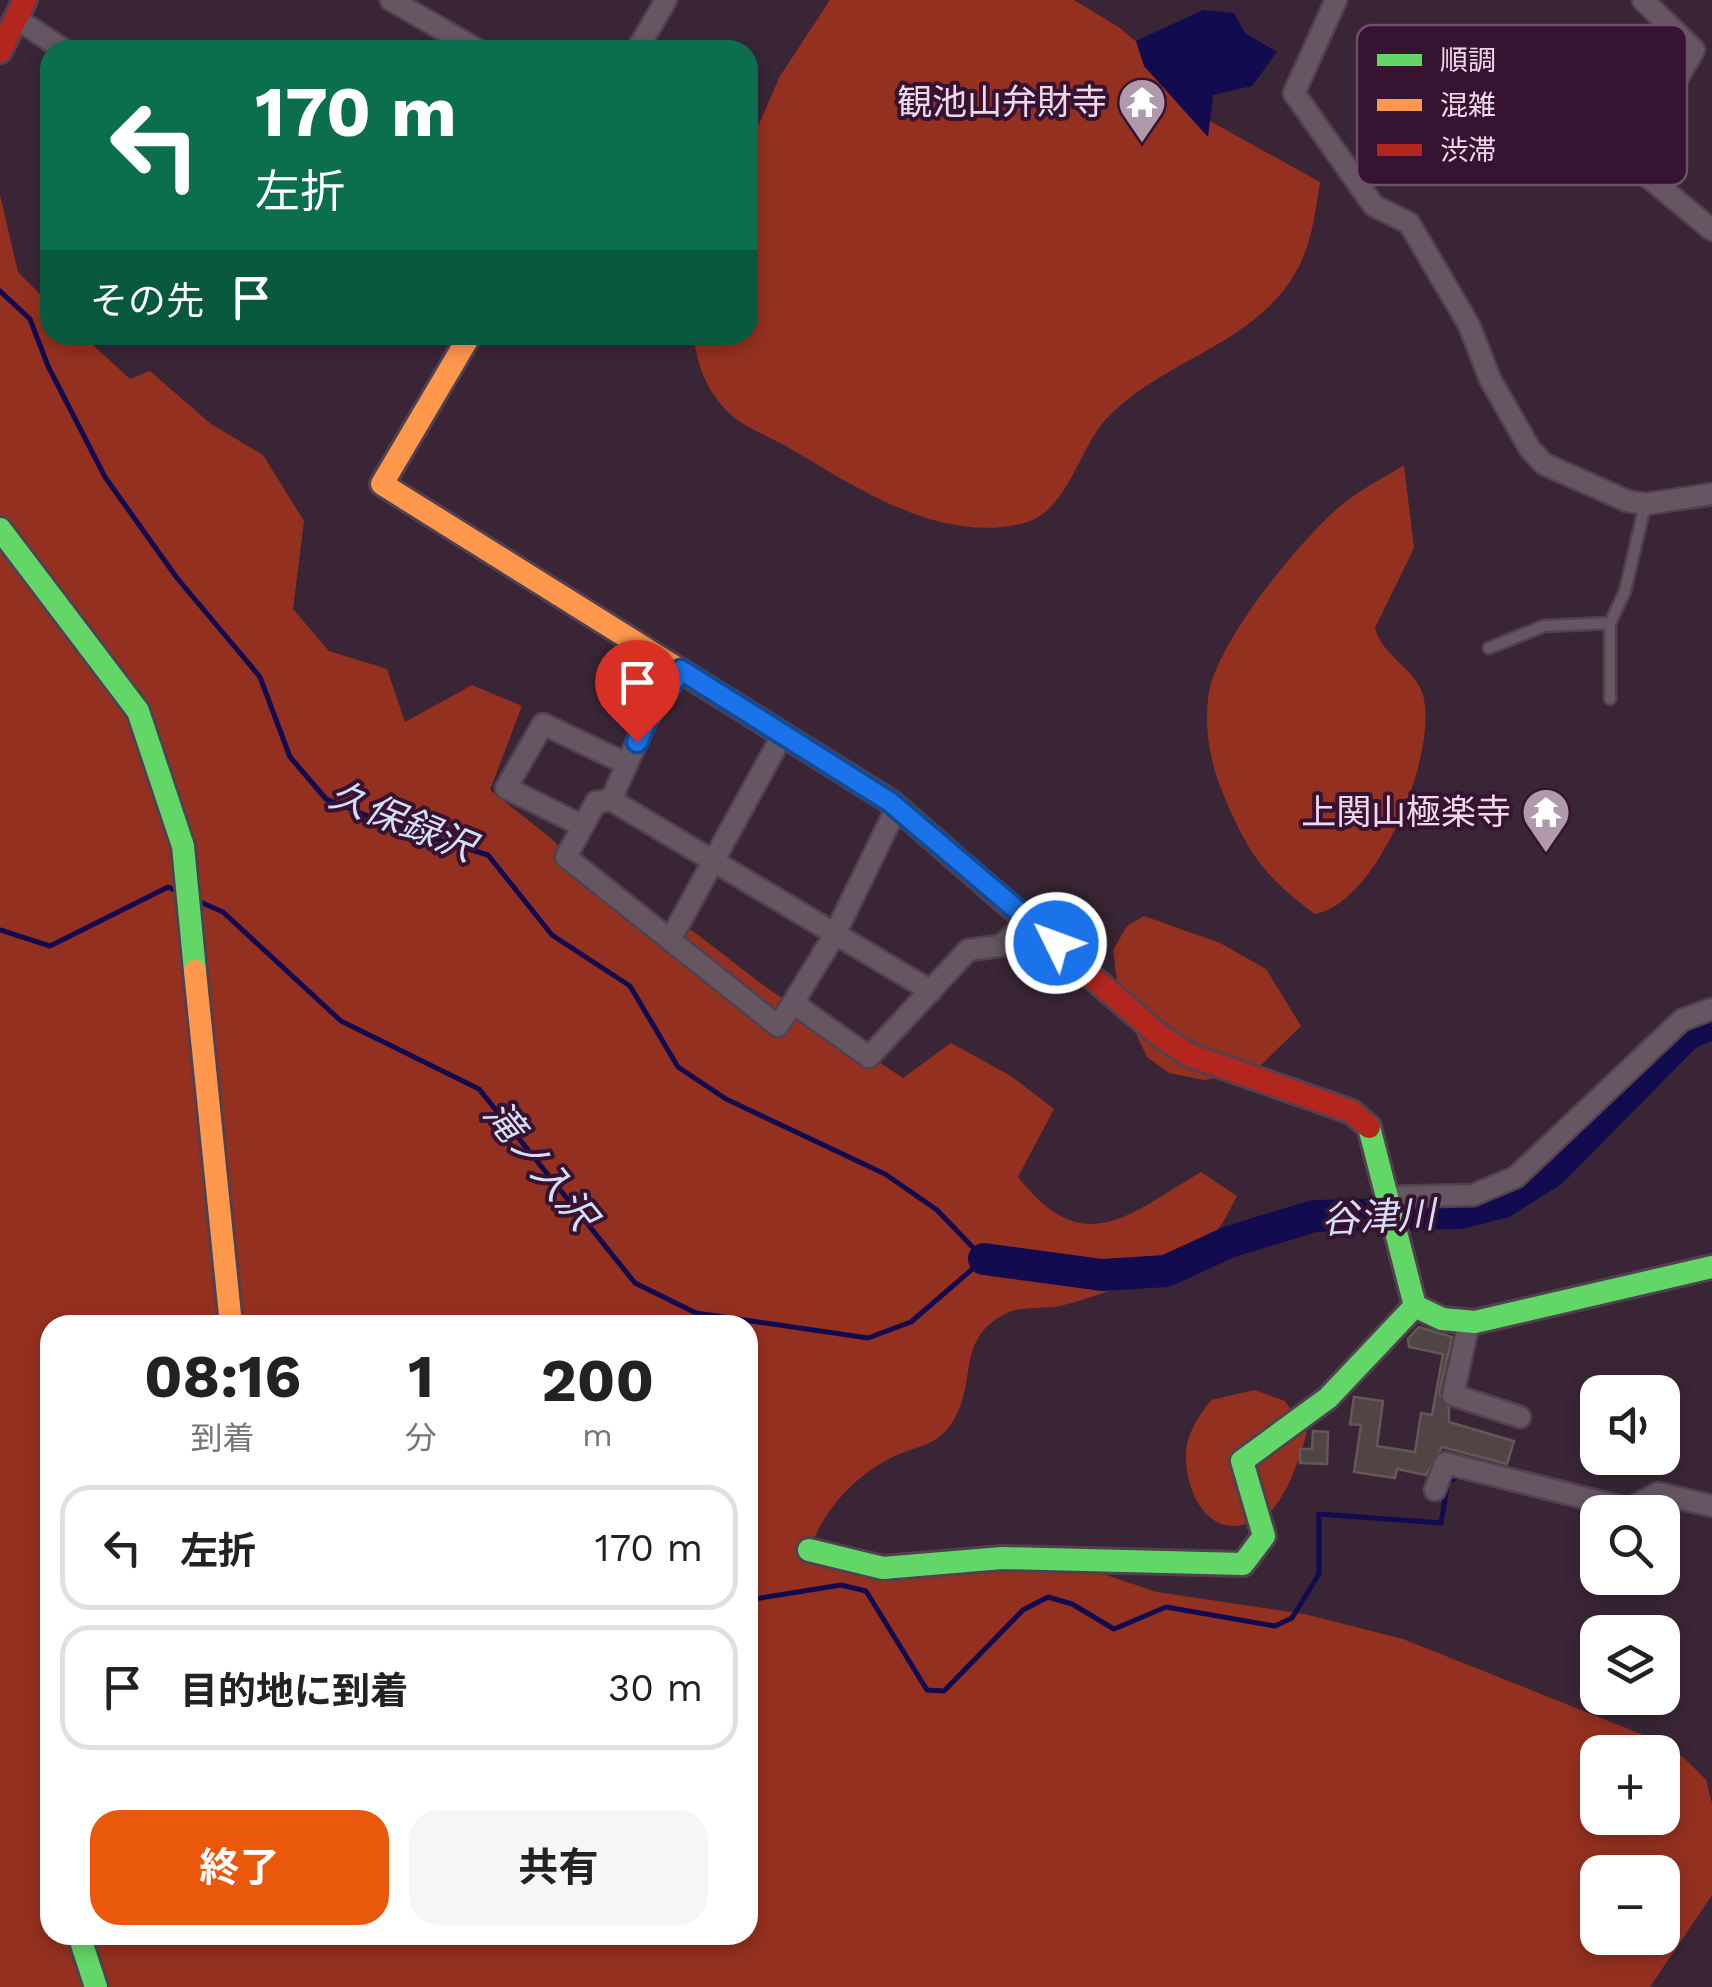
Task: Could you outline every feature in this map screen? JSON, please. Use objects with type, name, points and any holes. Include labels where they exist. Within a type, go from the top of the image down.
[{"type":"street","points":[[391,0],[461,40]]},
{"type":"street","points":[[643,40],[666,0]]},
{"type":"street","points":[[1336,0],[1294,92],[1357,182]]},
{"type":"street","points":[[1643,0],[1668,25]]},
{"type":"street","points":[[0,52],[21,10],[53,40]]},
{"type":"street","points":[[1359,185],[1374,206],[1409,223],[1469,325],[1490,379],[1530,449],[1544,464],[1627,501],[1646,504],[1712,494]]},
{"type":"street","points":[[1657,185],[1712,230]]},
{"type":"street","points":[[464,345],[382,484],[896,806],[1158,1035],[1189,1055],[1352,1112],[1368,1124],[1414,1306]]},
{"type":"street","points":[[0,529],[138,711],[167,790],[183,846],[231,1315]]},
{"type":"street","points":[[611,800],[646,720],[681,670]]},
{"type":"street","points":[[584,826],[506,788],[543,724],[627,764]]},
{"type":"street","points":[[670,940],[783,734]]},
{"type":"street","points":[[896,806],[836,934],[778,1026],[566,857],[596,802],[611,800],[716,862],[836,934],[931,991]]},
{"type":"street","points":[[794,1004],[869,1057],[968,950],[1000,946],[1030,920]]},
{"type":"street","points":[[1388,1197],[1474,1196],[1516,1177],[1682,1020],[1712,1009]]},
{"type":"street","points":[[1414,1306],[1442,1319],[1469,1322],[1712,1267]]},
{"type":"street","points":[[809,1550],[883,1568],[1002,1558],[1243,1564],[1264,1536],[1242,1462],[1328,1398],[1414,1306]]},
{"type":"street","points":[[1469,1322],[1453,1395],[1520,1417]]},
{"type":"street","points":[[1435,1490],[1445,1463],[1630,1509],[1658,1493],[1712,1506]]},
{"type":"street","points":[[82,1945],[96,1987]]},
{"type":"lane","points":[[1610,699],[1610,623],[1625,590],[1646,504]]},
{"type":"lane","points":[[1489,648],[1544,626],[1610,623]]},
{"type":"shaded area","points":[[830,0],[1074,0],[1120,28],[1158,60],[1208,120],[1320,182],[1310,235],[1289,283],[1271,305],[1226,339],[1151,383],[1107,418],[1062,493],[1039,517],[992,528],[929,519],[868,493],[738,420],[718,401],[703,375],[695,345],[758,345],[758,126],[780,76]]},
{"type":"shaded area","points":[[1203,10],[1234,13],[1245,33],[1277,52],[1252,86],[1213,95],[1208,137],[1144,66],[1136,41]]},
{"type":"shaded area","points":[[0,195],[18,272],[40,294],[40,345],[93,345],[130,379],[150,371],[211,424],[263,455],[304,521],[293,609],[329,651],[387,669],[405,722],[472,685],[522,706],[490,790],[552,839],[614,908],[693,931],[767,988],[903,1078],[951,1043],[1011,1076],[1054,1109],[1018,1177],[1042,1203],[1064,1218],[1086,1224],[1128,1215],[1201,1172],[1237,1196],[1213,1235],[1162,1268],[1097,1295],[1060,1306],[1013,1311],[991,1323],[973,1348],[965,1392],[946,1431],[933,1441],[881,1463],[856,1481],[826,1516],[812,1543],[876,1561],[1052,1557],[1157,1592],[1304,1614],[1403,1639],[1580,1710],[1580,1715],[1593,1715],[1643,1735],[1580,1735],[1580,1835],[1680,1835],[1680,1755],[1706,1780],[1712,1804],[1712,1895],[1680,1942],[1680,1855],[1580,1855],[1580,1955],[1672,1955],[1650,1987],[0,1987]]},
{"type":"shaded area","points":[[1404,465],[1414,548],[1375,628],[1384,646],[1413,677],[1423,695],[1422,752],[1412,787],[1381,856],[1360,884],[1338,904],[1315,914],[1262,866],[1235,821],[1210,752],[1208,699],[1225,651],[1282,569],[1340,506]]},
{"type":"shaded area","points":[[1144,916],[1220,943],[1266,969],[1301,1026],[1255,1071],[1204,1080],[1169,1073],[1147,1057],[1119,997],[1113,950],[1127,926]]},
{"type":"shaded area","points":[[1255,1390],[1285,1401],[1307,1433],[1292,1477],[1275,1507],[1260,1520],[1232,1526],[1219,1523],[1200,1506],[1189,1481],[1188,1440],[1211,1400]]},
{"type":"building","points":[[1419,1327],[1452,1337],[1439,1393],[1449,1408],[1449,1422],[1514,1441],[1507,1464],[1442,1447],[1426,1475],[1397,1469],[1395,1478],[1354,1472],[1361,1425],[1350,1424],[1354,1397],[1383,1401],[1377,1446],[1415,1452],[1421,1413],[1432,1415],[1443,1354],[1409,1347],[1408,1339]]},
{"type":"building","points":[[1313,1431],[1328,1432],[1327,1464],[1300,1463],[1300,1449],[1312,1449]]},
{"type":"waterway","name":"久保録沢","points":[[0,291],[30,319],[48,366],[105,477],[177,578],[260,677],[290,757],[326,799],[390,825],[488,855],[552,935],[630,986],[678,1067],[726,1099],[885,1174],[937,1210],[984,1259],[911,1322],[868,1338],[758,1322]]},
{"type":"waterway","name":"滝ノ入沢","points":[[0,930],[50,946],[168,887],[179,892]]},
{"type":"waterway","name":"久保録沢","points":[[198,901],[223,912],[341,1021],[479,1089],[635,1283],[696,1313],[710,1315]]},
{"type":"waterway","name":"谷津川","points":[[984,1259],[1102,1275],[1166,1271],[1229,1242],[1314,1216],[1460,1213],[1503,1202],[1552,1171],[1686,1035],[1712,1023]]},
{"type":"waterway","points":[[758,1598],[841,1585],[866,1591],[927,1690],[944,1691],[1023,1610],[1048,1597],[1072,1604],[1114,1629],[1166,1607],[1275,1626],[1292,1618],[1319,1574],[1319,1514],[1441,1523],[1448,1482],[1458,1476]]},
{"type":"traffic: fast","points":[[0,529],[138,711],[183,846],[195,971]]},
{"type":"traffic: fast","points":[[1369,1127],[1415,1306],[1442,1319],[1475,1322],[1712,1267]]},
{"type":"traffic: fast","points":[[809,1550],[883,1568],[1002,1558],[1243,1564],[1264,1536],[1242,1461],[1328,1398],[1415,1306]]},
{"type":"traffic: fast","points":[[82,1945],[96,1987]]},
{"type":"traffic: slow","points":[[464,345],[382,484],[891,802],[955,858]]},
{"type":"traffic: slow","points":[[195,971],[230,1315]]},
{"type":"traffic: jam","points":[[0,51],[25,0]]},
{"type":"traffic: jam","points":[[955,858],[1159,1035],[1189,1055],[1352,1112],[1369,1127]]},
{"type":"place","name":"観池山弁財寺","points":[[1142,144]]},
{"type":"place","name":"上関山極楽寺","points":[[1546,854]]},
{"type":"route","points":[[637,742],[646,720],[681,670],[890,802],[1056,943]]}]
